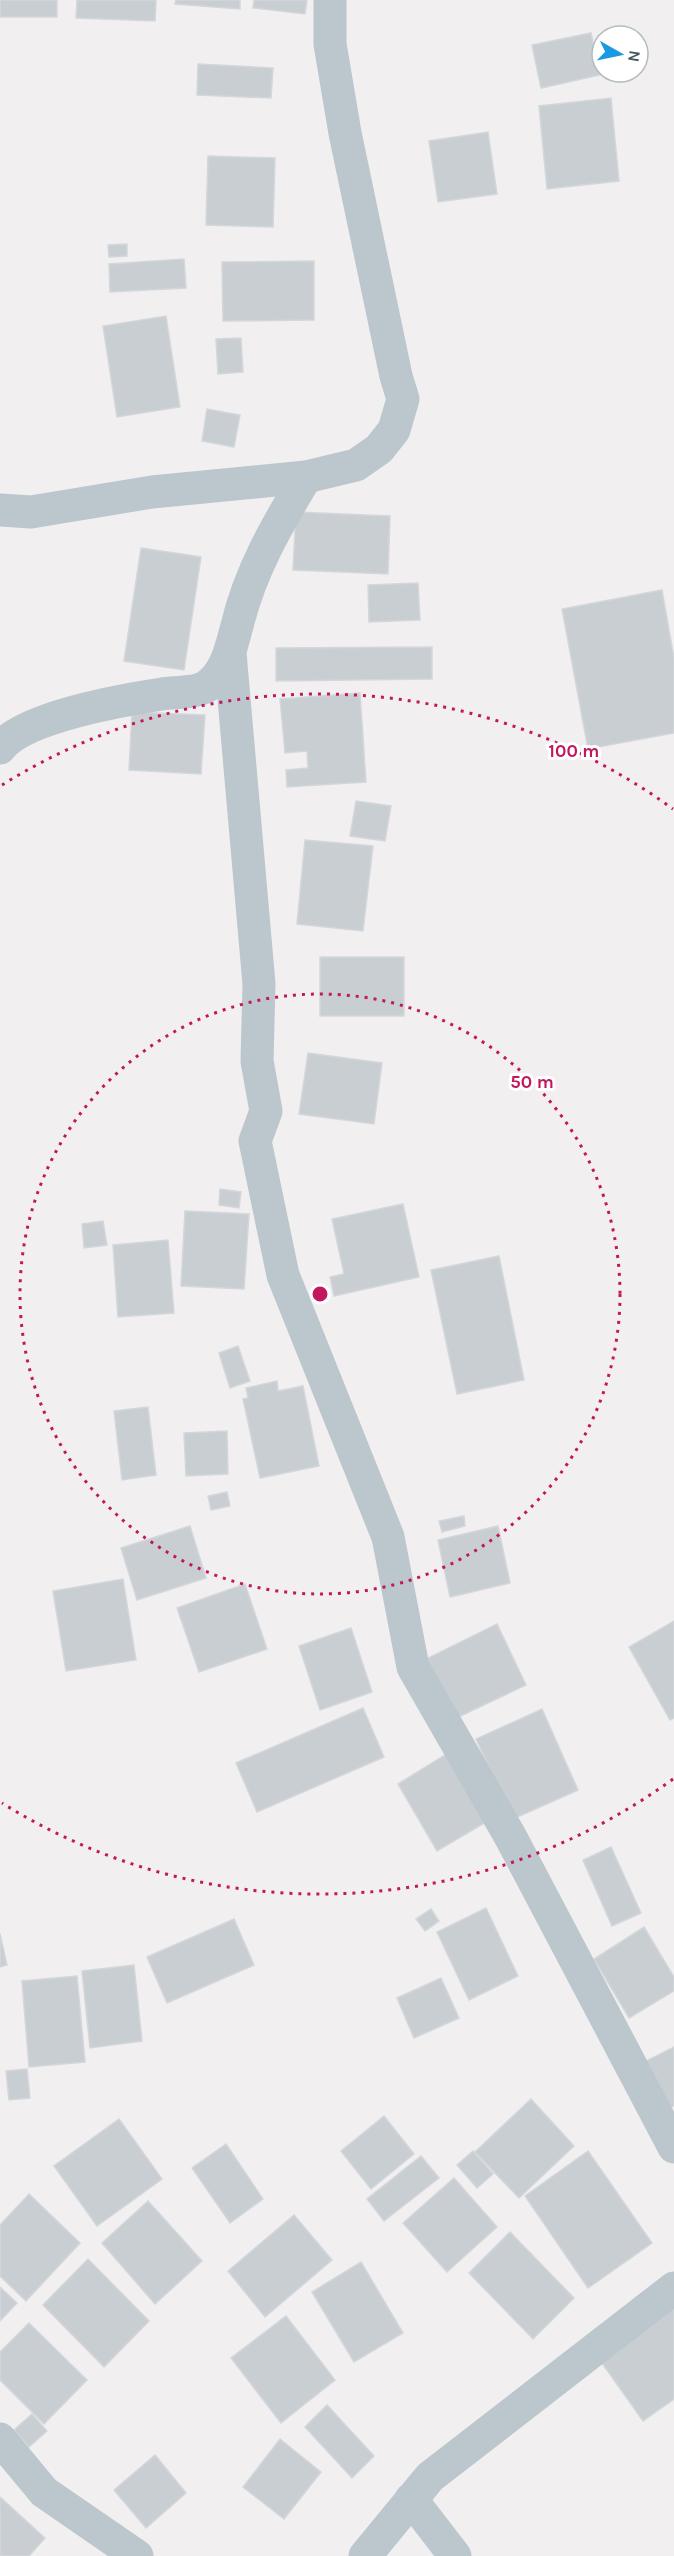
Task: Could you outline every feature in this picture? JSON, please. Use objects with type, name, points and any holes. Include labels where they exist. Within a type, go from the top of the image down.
[{"type":"street","points":[[0,510],[31,512],[152,492],[306,477],[356,465],[378,449],[394,430],[403,399],[396,376],[345,133],[330,44],[330,0]]},
{"type":"street","points":[[2,737],[54,717],[148,696],[206,687],[220,673],[230,653],[243,598],[267,542],[306,477]]},
{"type":"street","points":[[230,653],[259,984],[257,1061],[266,1111],[255,1141],[283,1275],[388,1537],[413,1667],[510,1836],[674,2147]]},
{"type":"street","points":[[365,2556],[430,2477],[674,2288]]},
{"type":"street","points":[[0,2439],[44,2492],[137,2556]]},
{"type":"street","points":[[411,2499],[455,2556]]},
{"type":"building","points":[[0,0],[57,0],[57,17],[0,17]]},
{"type":"building","points":[[77,0],[156,0],[155,21],[76,18]]},
{"type":"building","points":[[176,0],[240,0],[240,9],[175,4]]},
{"type":"building","points":[[254,0],[307,0],[305,14],[253,8]]},
{"type":"building","points":[[590,33],[590,77],[541,88],[532,45]]},
{"type":"building","points":[[198,64],[273,68],[271,98],[197,95]]},
{"type":"building","points":[[611,98],[619,181],[547,189],[539,106]]},
{"type":"building","points":[[488,132],[497,194],[438,202],[429,141]]},
{"type":"building","points":[[208,156],[275,158],[273,227],[206,225]]},
{"type":"building","points":[[127,244],[127,256],[109,257],[108,245]]},
{"type":"building","points":[[184,259],[186,288],[110,292],[109,264]]},
{"type":"building","points":[[314,261],[314,320],[223,321],[222,262]]},
{"type":"building","points":[[166,316],[180,407],[117,417],[103,326]]},
{"type":"building","points":[[241,338],[243,372],[218,374],[216,339]]},
{"type":"building","points":[[207,409],[240,415],[234,447],[202,441]]},
{"type":"building","points":[[296,512],[390,516],[388,574],[293,570]]},
{"type":"building","points":[[141,548],[201,557],[184,670],[124,661]]},
{"type":"building","points":[[418,583],[420,620],[369,622],[368,585]]},
{"type":"building","points":[[662,590],[674,658],[674,733],[588,749],[562,609]]},
{"type":"building","points":[[432,647],[432,679],[276,681],[276,648]]},
{"type":"building","points":[[360,693],[366,782],[287,787],[286,770],[308,768],[307,751],[285,753],[280,699]]},
{"type":"building","points":[[132,712],[205,715],[201,774],[129,770]]},
{"type":"building","points":[[356,801],[391,806],[385,841],[350,836]]},
{"type":"building","points":[[305,840],[373,846],[363,931],[297,924]]},
{"type":"building","points":[[320,957],[404,957],[404,1016],[320,1016]]},
{"type":"building","points":[[308,1053],[382,1063],[374,1124],[299,1114]]},
{"type":"building","points":[[220,1189],[241,1192],[239,1208],[219,1205]]},
{"type":"building","points":[[403,1204],[419,1277],[334,1296],[330,1277],[344,1274],[332,1219]]},
{"type":"building","points":[[185,1211],[249,1214],[244,1289],[181,1286]]},
{"type":"building","points":[[103,1221],[107,1245],[84,1248],[82,1224]]},
{"type":"building","points":[[168,1240],[174,1313],[118,1317],[113,1245]]},
{"type":"building","points":[[499,1256],[524,1380],[457,1394],[431,1270]]},
{"type":"building","points":[[238,1346],[250,1381],[230,1388],[219,1353]]},
{"type":"building","points":[[277,1381],[278,1391],[303,1386],[319,1466],[260,1478],[243,1399],[248,1398],[246,1388]]},
{"type":"building","points":[[148,1407],[156,1475],[122,1480],[114,1411]]},
{"type":"building","points":[[227,1431],[228,1474],[186,1476],[184,1433]]},
{"type":"building","points":[[227,1492],[230,1506],[211,1510],[208,1496]]},
{"type":"building","points":[[464,1516],[465,1526],[442,1532],[439,1521]]},
{"type":"building","points":[[190,1526],[206,1578],[137,1600],[121,1548]]},
{"type":"building","points":[[498,1526],[510,1583],[450,1597],[438,1540]]},
{"type":"building","points":[[123,1579],[136,1660],[66,1671],[53,1591]]},
{"type":"building","points":[[245,1584],[267,1649],[199,1672],[177,1608]]},
{"type":"building","points":[[674,1621],[674,1718],[670,1720],[629,1647]]},
{"type":"building","points":[[497,1624],[526,1685],[450,1721],[422,1661]]},
{"type":"building","points":[[351,1628],[372,1692],[320,1710],[299,1646]]},
{"type":"building","points":[[363,1708],[384,1757],[257,1812],[236,1763]]},
{"type":"building","points":[[542,1709],[578,1790],[513,1819],[476,1739]]},
{"type":"building","points":[[453,1750],[493,1818],[437,1851],[398,1784]]},
{"type":"building","points":[[611,1847],[641,1913],[612,1926],[583,1860]]},
{"type":"building","points":[[486,1908],[518,1976],[469,2000],[437,1932]]},
{"type":"building","points":[[431,1909],[439,1921],[425,1931],[416,1919]]},
{"type":"building","points":[[234,1919],[254,1965],[167,2003],[147,1957]]},
{"type":"building","points":[[644,1927],[674,1977],[674,1991],[629,2018],[594,1959]]},
{"type":"building","points":[[0,1934],[7,1965],[0,1967]]},
{"type":"building","points":[[134,1965],[142,2041],[90,2048],[82,1971]]},
{"type":"building","points":[[77,1976],[85,2062],[29,2067],[22,1981]]},
{"type":"building","points":[[441,1978],[459,2018],[414,2038],[397,1998]]},
{"type":"building","points":[[674,2047],[674,2106],[667,2110],[642,2063]]},
{"type":"building","points":[[27,2069],[30,2098],[9,2100],[6,2071]]},
{"type":"building","points":[[531,2099],[574,2146],[519,2198],[475,2152]]},
{"type":"building","points":[[384,2116],[414,2154],[371,2189],[341,2151]]},
{"type":"building","points":[[119,2119],[162,2179],[97,2226],[54,2166]]},
{"type":"building","points":[[226,2144],[263,2199],[230,2223],[192,2168]]},
{"type":"building","points":[[473,2151],[493,2174],[477,2188],[457,2165]]},
{"type":"building","points":[[588,2151],[652,2243],[588,2288],[525,2196]]},
{"type":"building","points":[[421,2156],[439,2178],[384,2221],[367,2199]]},
{"type":"building","points":[[454,2178],[497,2227],[447,2272],[403,2223]]},
{"type":"building","points":[[29,2194],[80,2243],[26,2301],[0,2276],[0,2225]]},
{"type":"building","points":[[148,2201],[202,2261],[155,2304],[102,2243]]},
{"type":"building","points":[[294,2215],[332,2260],[265,2317],[228,2271]]},
{"type":"building","points":[[510,2232],[574,2298],[533,2339],[469,2273]]},
{"type":"building","points":[[88,2259],[149,2321],[104,2367],[43,2305]]},
{"type":"building","points":[[361,2262],[403,2333],[354,2362],[312,2292]]},
{"type":"building","points":[[0,2287],[17,2303],[0,2321]]},
{"type":"building","points":[[674,2305],[674,2399],[643,2421],[599,2359]]},
{"type":"building","points":[[286,2316],[335,2380],[281,2423],[231,2358]]},
{"type":"building","points":[[29,2323],[87,2380],[44,2424],[0,2380],[0,2352]]},
{"type":"building","points":[[327,2405],[374,2456],[352,2478],[305,2427]]},
{"type":"building","points":[[32,2414],[47,2431],[29,2447],[14,2430]]},
{"type":"building","points":[[280,2439],[321,2472],[284,2519],[243,2487]]},
{"type":"building","points":[[155,2455],[186,2493],[146,2528],[114,2490]]},
{"type":"building","points":[[0,2497],[45,2538],[29,2556],[0,2556]]}]
